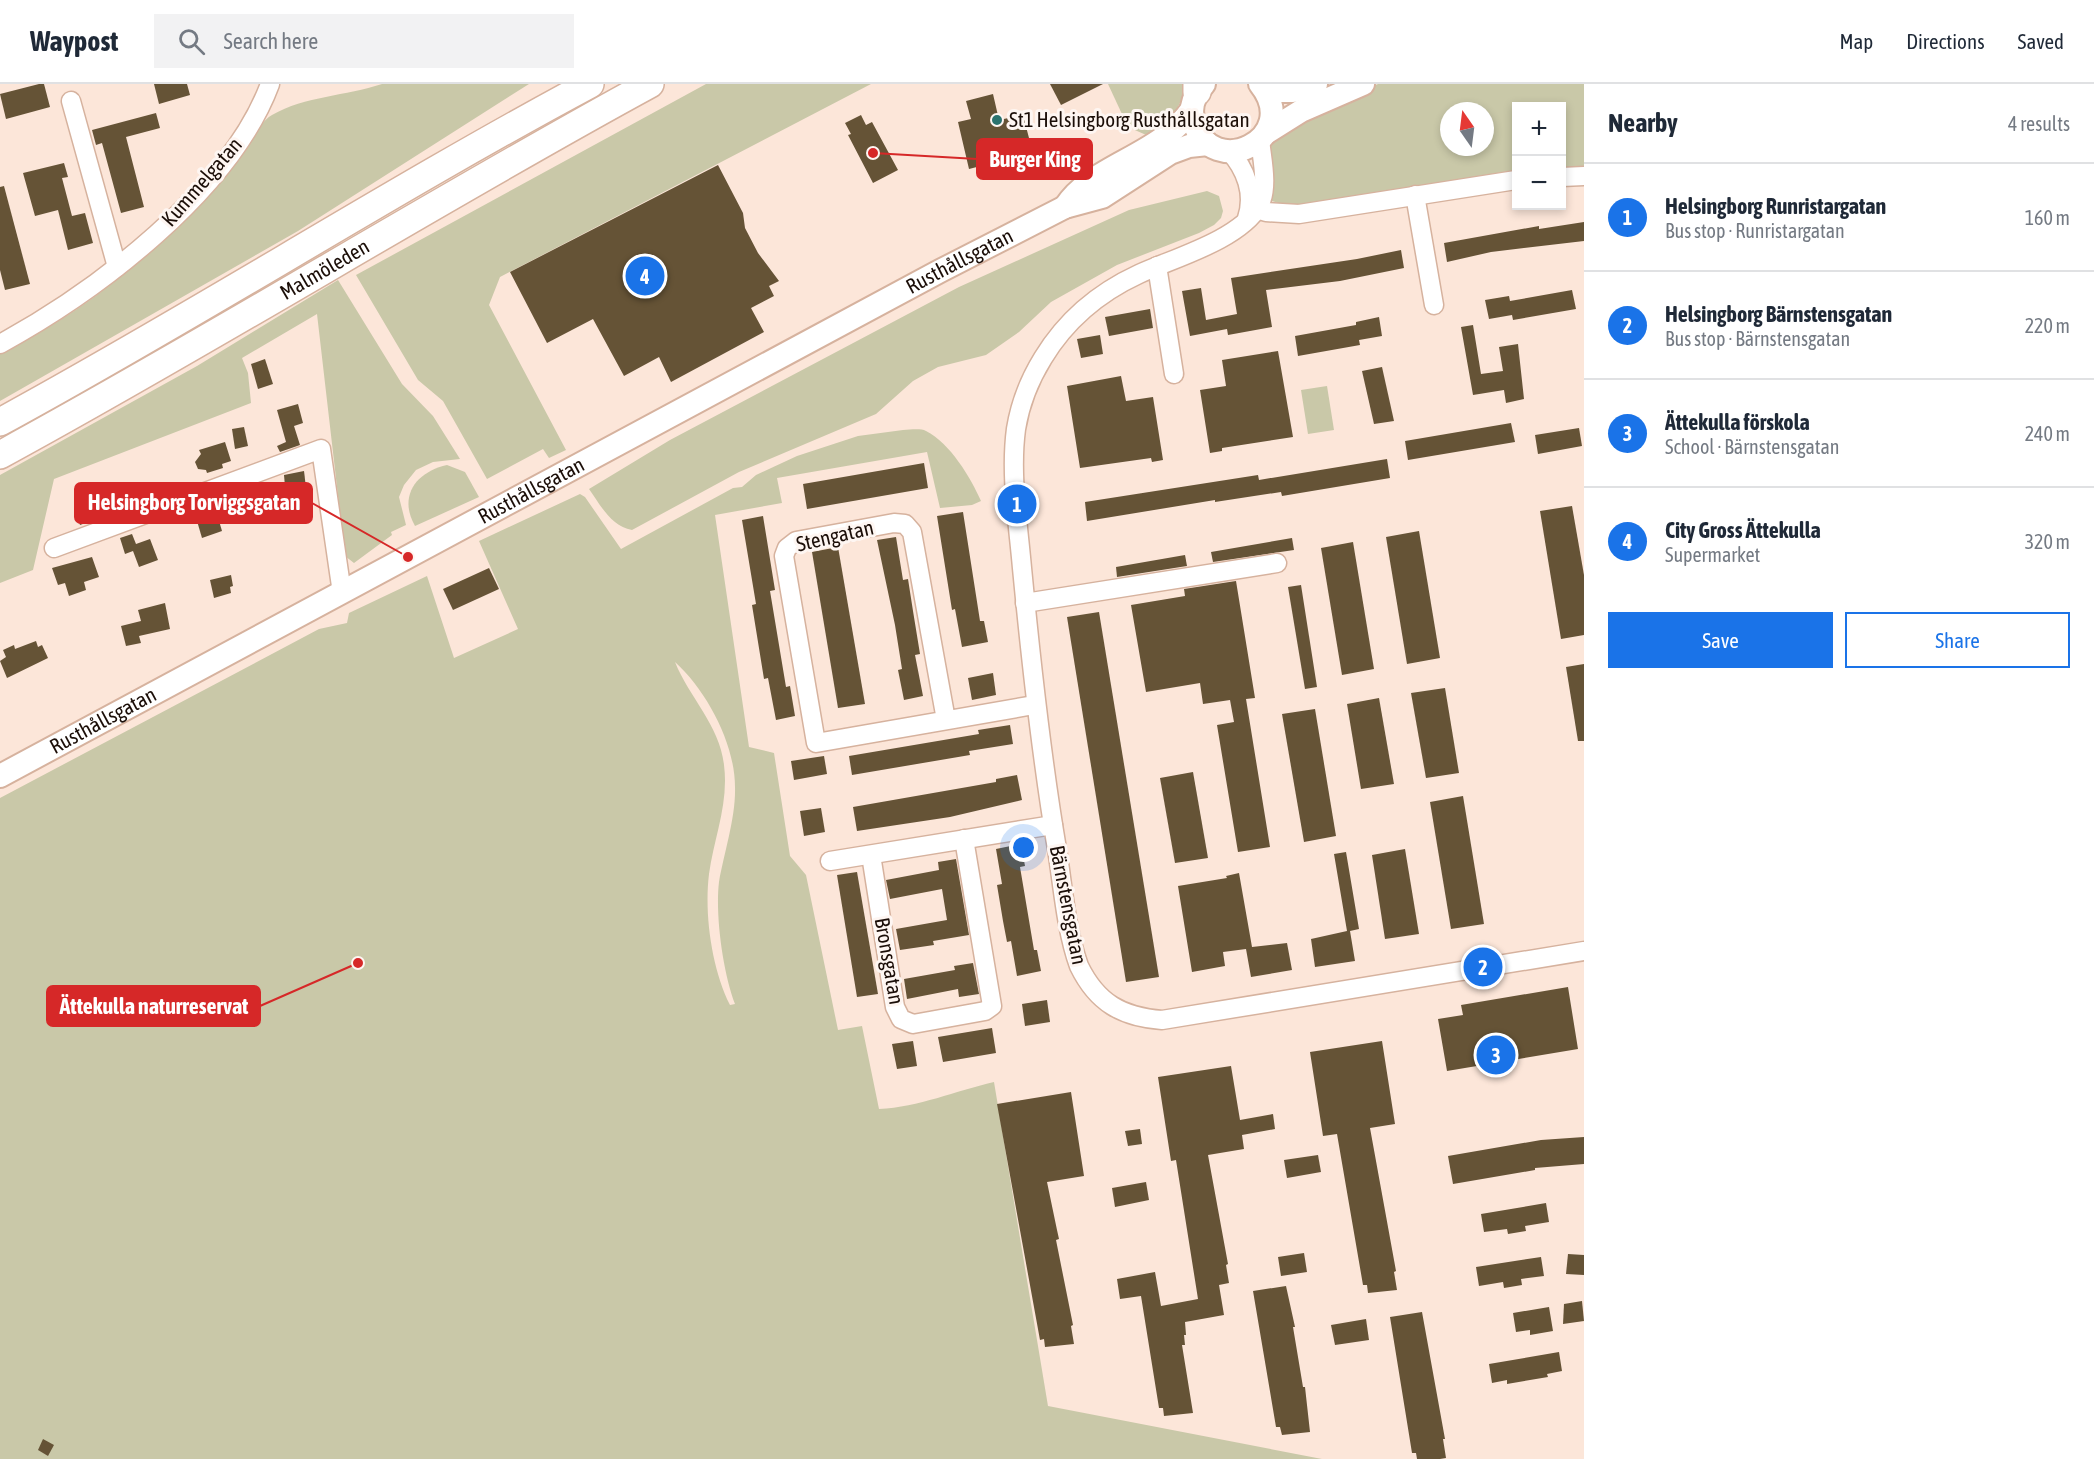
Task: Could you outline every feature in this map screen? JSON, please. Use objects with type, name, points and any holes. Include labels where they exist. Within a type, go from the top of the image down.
[{"type":"highway","name":"Malmöleden","points":[[0,422],[88,374],[389,197],[590,84]]},
{"type":"highway","name":"Malmöleden","points":[[0,455],[106,398],[421,213],[650,84]]},
{"type":"main road","points":[[1266,131],[1272,111],[1263,88],[1293,91],[1316,84]]},
{"type":"main road","points":[[1266,131],[1295,114],[1363,84]]},
{"type":"main road","points":[[1198,92],[1196,129],[1219,148]]},
{"type":"main road","name":"Rusthållsgatan","points":[[1065,207],[1075,192],[1156,145],[1185,120],[1198,92]]},
{"type":"main road","name":"Rusthållsgatan","points":[[0,776],[846,321],[1065,207],[1102,197],[1175,150],[1219,148],[1241,151],[1266,131]]},
{"type":"street","name":"Kummelgatan","points":[[0,344],[73,300],[117,267],[168,223],[228,156],[270,84]]},
{"type":"street","points":[[71,101],[117,267]]},
{"type":"street","points":[[1251,212],[1263,191],[1266,131]]},
{"type":"street","points":[[1219,148],[1243,170],[1249,187],[1251,212]]},
{"type":"street","points":[[1566,177],[1584,176]]},
{"type":"street","points":[[1251,212],[1303,213],[1512,181]]},
{"type":"street","points":[[1415,195],[1434,305]]},
{"type":"street","name":"Bärnstensgatan","points":[[1251,212],[1209,245],[1157,266],[1113,288],[1078,315],[1053,342],[1029,385],[1019,418],[1015,453],[1034,705],[1078,966],[1089,986],[1107,1004],[1138,1018],[1174,1019],[1584,951]]},
{"type":"street","points":[[1157,266],[1174,374]]},
{"type":"street","points":[[54,548],[321,448],[342,593]]},
{"type":"street","name":"Stengatan","points":[[946,720],[912,532],[908,527],[894,523],[796,542],[787,548],[784,556],[816,743],[1034,705]]},
{"type":"street","points":[[1025,603],[1277,563]]},
{"type":"street","points":[[830,861],[1053,825]]},
{"type":"street","name":"Bronsgatan","points":[[872,855],[895,1007],[901,1019],[913,1024],[985,1011],[992,1006],[964,839]]},
{"type":"green space","points":[[382,84],[529,84],[298,231],[0,401],[0,353],[30,338],[86,303],[163,240],[210,193],[245,151],[267,118],[298,104]]},
{"type":"green space","points":[[706,84],[871,84],[500,277],[489,305],[566,450],[549,458],[543,449],[487,479],[443,401],[418,380],[356,275]]},
{"type":"green space","points":[[1108,84],[1189,84],[1171,121],[1153,138],[1128,127]]},
{"type":"green space","points":[[1378,84],[1584,84],[1584,168],[1566,168],[1566,102],[1512,102],[1512,171],[1291,207],[1272,201],[1270,144],[1313,112]]},
{"type":"green space","points":[[1207,191],[1219,196],[1223,211],[1221,218],[1214,225],[1117,265],[1051,302],[1019,332],[986,355],[938,367],[913,381],[876,414],[739,472],[632,530],[612,520],[589,489],[670,440],[959,287],[1129,210]]},
{"type":"green space","points":[[338,280],[402,384],[433,416],[460,459],[433,462],[416,470],[404,485],[399,497],[406,525],[391,532],[392,535],[354,563],[345,556],[317,314],[242,358],[248,373],[251,403],[54,479],[33,570],[0,583],[0,475],[197,366]]},
{"type":"green space","points":[[1327,386],[1334,430],[1308,434],[1301,390]]},
{"type":"green space","points":[[903,430],[926,431],[951,452],[966,472],[981,501],[972,505],[940,508],[927,452],[777,478],[782,503],[715,515],[749,747],[774,753],[790,856],[806,875],[838,1030],[862,1026],[879,1109],[923,1102],[994,1082],[1048,1406],[1322,1459],[0,1459],[0,798],[319,629],[347,623],[349,613],[427,576],[454,658],[518,629],[479,541],[580,494],[585,497],[621,549],[733,488],[742,487],[756,475],[797,456],[858,436]],"holes":[[[675,662],[687,674],[717,719],[734,770],[734,810],[718,895],[719,927],[724,960],[735,1004],[730,1005],[714,959],[708,907],[709,874],[724,793],[724,765],[717,737]]]},
{"type":"green space","points":[[447,465],[465,472],[479,497],[415,526],[408,505],[413,487],[427,473]]},
{"type":"building","points":[[44,84],[50,107],[6,119],[0,94]]},
{"type":"building","points":[[154,84],[187,84],[190,95],[159,104]]},
{"type":"building","points":[[1050,84],[1103,84],[1061,105]]},
{"type":"building","points":[[993,94],[999,120],[1023,115],[1035,161],[1014,166],[1012,158],[969,169],[958,122],[971,119],[966,101]]},
{"type":"building","points":[[156,113],[160,128],[126,137],[144,207],[121,213],[102,143],[96,145],[92,130]]},
{"type":"building","points":[[861,115],[866,125],[872,122],[898,170],[873,183],[848,135],[851,134],[845,123]]},
{"type":"building","points":[[64,163],[68,177],[62,178],[72,216],[85,213],[93,243],[68,250],[58,210],[35,216],[23,173]]},
{"type":"building","points":[[718,165],[743,213],[745,228],[758,253],[779,281],[769,286],[774,296],[751,308],[764,332],[671,382],[659,357],[624,376],[593,319],[547,343],[510,272]]},
{"type":"building","points":[[4,186],[30,284],[5,290],[0,270],[0,187]]},
{"type":"building","points":[[1584,222],[1584,241],[1491,252],[1447,262],[1444,243],[1539,226],[1539,229]]},
{"type":"building","points":[[1401,250],[1404,268],[1340,281],[1266,290],[1272,327],[1228,335],[1227,329],[1190,336],[1182,291],[1201,288],[1206,320],[1237,314],[1231,278]]},
{"type":"building","points":[[1572,290],[1576,309],[1513,320],[1512,315],[1489,319],[1485,300],[1509,296],[1510,301]]},
{"type":"building","points":[[1150,309],[1153,328],[1109,336],[1105,317]]},
{"type":"building","points":[[1379,317],[1382,336],[1359,340],[1360,345],[1298,356],[1295,336],[1356,325],[1356,322]]},
{"type":"building","points":[[1473,325],[1481,374],[1503,371],[1499,347],[1518,344],[1524,399],[1506,403],[1504,390],[1473,395],[1461,327]]},
{"type":"building","points":[[1100,335],[1103,354],[1081,358],[1077,339]]},
{"type":"building","points":[[1278,351],[1293,437],[1222,448],[1222,451],[1210,453],[1200,390],[1226,386],[1222,360]]},
{"type":"building","points":[[265,359],[273,384],[258,389],[251,364]]},
{"type":"building","points":[[1382,367],[1394,421],[1374,424],[1362,371]]},
{"type":"building","points":[[1121,376],[1126,401],[1153,397],[1163,460],[1152,462],[1151,458],[1080,468],[1067,386]]},
{"type":"building","points":[[298,404],[303,423],[294,426],[300,445],[280,452],[277,446],[286,442],[277,410]]},
{"type":"building","points":[[1511,423],[1515,442],[1408,460],[1405,441]]},
{"type":"building","points":[[244,427],[248,446],[235,449],[232,429]]},
{"type":"building","points":[[1579,428],[1582,446],[1538,454],[1535,435]]},
{"type":"building","points":[[225,442],[231,461],[222,464],[223,468],[207,473],[206,470],[198,469],[195,462],[201,454],[199,450]]},
{"type":"building","points":[[1387,459],[1390,478],[1282,496],[1281,492],[1215,502],[1215,500],[1087,521],[1085,502],[1258,475],[1259,480]]},
{"type":"building","points":[[924,463],[928,488],[807,509],[803,484]]},
{"type":"building","points":[[304,471],[307,496],[286,498],[284,475]]},
{"type":"building","points":[[109,483],[112,495],[140,487],[144,502],[80,525],[74,507],[100,499],[97,486]]},
{"type":"building","points":[[1572,506],[1584,575],[1584,635],[1561,639],[1540,511]]},
{"type":"building","points":[[963,512],[980,621],[984,621],[988,642],[962,647],[955,609],[952,610],[937,516]]},
{"type":"building","points":[[217,514],[222,531],[202,538],[197,521]]},
{"type":"building","points":[[763,516],[775,590],[770,591],[786,687],[790,686],[795,716],[776,720],[768,678],[764,679],[752,605],[756,604],[742,520]]},
{"type":"building","points":[[1419,531],[1440,658],[1407,664],[1386,537]]},
{"type":"building","points":[[132,534],[136,544],[150,539],[158,560],[139,567],[133,551],[125,554],[120,538]]},
{"type":"building","points":[[896,537],[903,580],[908,579],[920,654],[915,655],[923,696],[904,700],[898,670],[902,669],[895,625],[877,540]]},
{"type":"building","points":[[1292,538],[1294,550],[1213,562],[1211,552]]},
{"type":"building","points":[[1353,542],[1374,669],[1342,675],[1321,548]]},
{"type":"building","points":[[838,547],[865,704],[838,708],[812,552]]},
{"type":"building","points":[[1185,555],[1187,566],[1117,577],[1116,567]]},
{"type":"building","points":[[92,557],[99,577],[84,582],[86,590],[69,596],[65,583],[58,585],[52,568]]},
{"type":"building","points":[[489,568],[499,589],[453,610],[443,589]]},
{"type":"building","points":[[231,575],[233,586],[230,587],[231,593],[214,598],[210,580]]},
{"type":"building","points":[[1236,581],[1255,698],[1246,699],[1270,847],[1238,852],[1217,725],[1234,722],[1230,700],[1203,704],[1200,683],[1146,692],[1131,605],[1185,596],[1184,589]]},
{"type":"building","points":[[1301,585],[1317,687],[1305,689],[1288,587]]},
{"type":"building","points":[[165,603],[170,629],[139,636],[141,643],[126,646],[121,626],[141,621],[138,610]]},
{"type":"building","points":[[1099,612],[1159,977],[1126,982],[1067,617]]},
{"type":"building","points":[[36,641],[38,647],[42,645],[48,658],[7,678],[0,661],[6,657],[3,650],[14,645],[15,649]]},
{"type":"building","points":[[1584,664],[1584,741],[1578,741],[1566,667]]},
{"type":"building","points":[[993,673],[996,695],[972,700],[968,678]]},
{"type":"building","points":[[1445,688],[1459,773],[1426,778],[1411,693]]},
{"type":"building","points":[[1379,698],[1394,784],[1361,789],[1347,704]]},
{"type":"building","points":[[1315,709],[1336,836],[1304,842],[1282,714]]},
{"type":"building","points":[[1010,725],[1013,744],[969,751],[970,755],[852,775],[849,756],[979,734],[978,730]]},
{"type":"building","points":[[824,756],[827,774],[794,780],[791,761]]},
{"type":"building","points":[[1193,772],[1208,858],[1175,863],[1160,778]]},
{"type":"building","points":[[1017,775],[1022,800],[950,817],[857,831],[853,807],[996,782],[996,779]]},
{"type":"building","points":[[1463,796],[1484,924],[1451,929],[1430,802]]},
{"type":"building","points":[[821,808],[825,832],[804,836],[800,811]]},
{"type":"building","points":[[1021,844],[1025,866],[1020,867],[1034,950],[1037,950],[1041,971],[1017,976],[1011,941],[1007,942],[997,885],[1002,884],[996,849]]},
{"type":"building","points":[[1405,849],[1419,934],[1385,939],[1372,855]]},
{"type":"building","points":[[1346,852],[1359,929],[1350,931],[1355,961],[1315,967],[1311,939],[1347,931],[1334,854]]},
{"type":"building","points":[[956,859],[969,935],[933,941],[934,945],[900,950],[896,929],[947,920],[942,889],[890,899],[886,880],[939,870],[938,862]]},
{"type":"building","points":[[857,872],[878,994],[857,997],[837,875]]},
{"type":"building","points":[[1239,873],[1252,947],[1287,943],[1292,970],[1251,977],[1246,949],[1223,952],[1225,966],[1192,972],[1178,886],[1227,878],[1226,876]]},
{"type":"building","points":[[973,963],[979,994],[959,997],[958,989],[907,999],[904,979],[955,970],[954,966]]},
{"type":"building","points":[[1568,987],[1578,1049],[1447,1071],[1438,1019],[1463,1015],[1461,1005]]},
{"type":"building","points":[[1047,1000],[1050,1022],[1025,1026],[1022,1004]]},
{"type":"building","points":[[992,1028],[996,1053],[943,1062],[938,1037]]},
{"type":"building","points":[[913,1041],[917,1066],[897,1069],[892,1044]]},
{"type":"building","points":[[1382,1041],[1395,1124],[1370,1128],[1396,1271],[1394,1272],[1397,1290],[1368,1293],[1367,1285],[1363,1285],[1337,1134],[1323,1136],[1310,1052]]},
{"type":"building","points":[[1231,1066],[1240,1120],[1273,1114],[1275,1129],[1242,1135],[1244,1149],[1208,1155],[1228,1264],[1226,1265],[1229,1283],[1219,1285],[1224,1315],[1185,1322],[1185,1345],[1182,1345],[1193,1413],[1164,1416],[1163,1408],[1159,1408],[1141,1296],[1120,1299],[1117,1279],[1155,1272],[1161,1306],[1198,1299],[1176,1160],[1171,1161],[1158,1077]]},
{"type":"building","points":[[1071,1092],[1084,1176],[1047,1182],[1059,1239],[1056,1240],[1073,1325],[1071,1326],[1074,1344],[1045,1347],[1044,1339],[1040,1340],[997,1104]]},
{"type":"building","points":[[1140,1129],[1142,1144],[1128,1146],[1125,1131]]},
{"type":"building","points":[[1584,1137],[1584,1164],[1535,1168],[1535,1170],[1453,1184],[1448,1156],[1541,1140]]},
{"type":"building","points":[[1318,1155],[1321,1172],[1287,1178],[1284,1160]]},
{"type":"building","points":[[1146,1182],[1149,1200],[1115,1207],[1112,1188]]},
{"type":"building","points":[[1546,1203],[1549,1222],[1525,1226],[1526,1231],[1508,1234],[1507,1229],[1484,1232],[1481,1214]]},
{"type":"building","points":[[1304,1253],[1307,1272],[1281,1276],[1278,1257]]},
{"type":"building","points":[[1568,1254],[1584,1255],[1584,1275],[1566,1274]]},
{"type":"building","points":[[1541,1257],[1544,1276],[1521,1279],[1522,1285],[1504,1288],[1503,1282],[1479,1286],[1476,1267]]},
{"type":"building","points":[[1286,1286],[1295,1327],[1293,1327],[1303,1387],[1305,1387],[1310,1432],[1282,1435],[1280,1427],[1276,1427],[1253,1291]]},
{"type":"building","points":[[1582,1301],[1584,1321],[1563,1324],[1564,1304]]},
{"type":"building","points":[[1549,1307],[1553,1331],[1530,1335],[1530,1330],[1516,1332],[1513,1313]]},
{"type":"building","points":[[1422,1312],[1445,1439],[1443,1439],[1446,1458],[1440,1459],[1417,1459],[1416,1453],[1412,1453],[1390,1317]]},
{"type":"building","points":[[1366,1319],[1369,1340],[1335,1345],[1331,1325]]},
{"type":"building","points":[[1559,1352],[1562,1371],[1547,1374],[1548,1377],[1507,1384],[1507,1380],[1492,1383],[1489,1364]]},
{"type":"building","points":[[43,1439],[54,1445],[48,1456],[38,1450]]},
{"type":"place","name":"St1 Helsingborg Rusthållsgatan","points":[[997,120]]},
{"type":"place","name":"Burger King","points":[[873,153]]},
{"type":"place","name":"City Gross Ättekulla","points":[[645,276]]},
{"type":"place","name":"Helsingborg Runristargatan","points":[[1017,504]]},
{"type":"place","name":"Helsingborg Torviggsgatan","points":[[408,557]]},
{"type":"place","name":"Ättekulla naturreservat","points":[[358,963]]},
{"type":"place","name":"Helsingborg Bärnstensgatan","points":[[1483,967]]},
{"type":"place","name":"Ättekulla förskola","points":[[1496,1055]]}]
